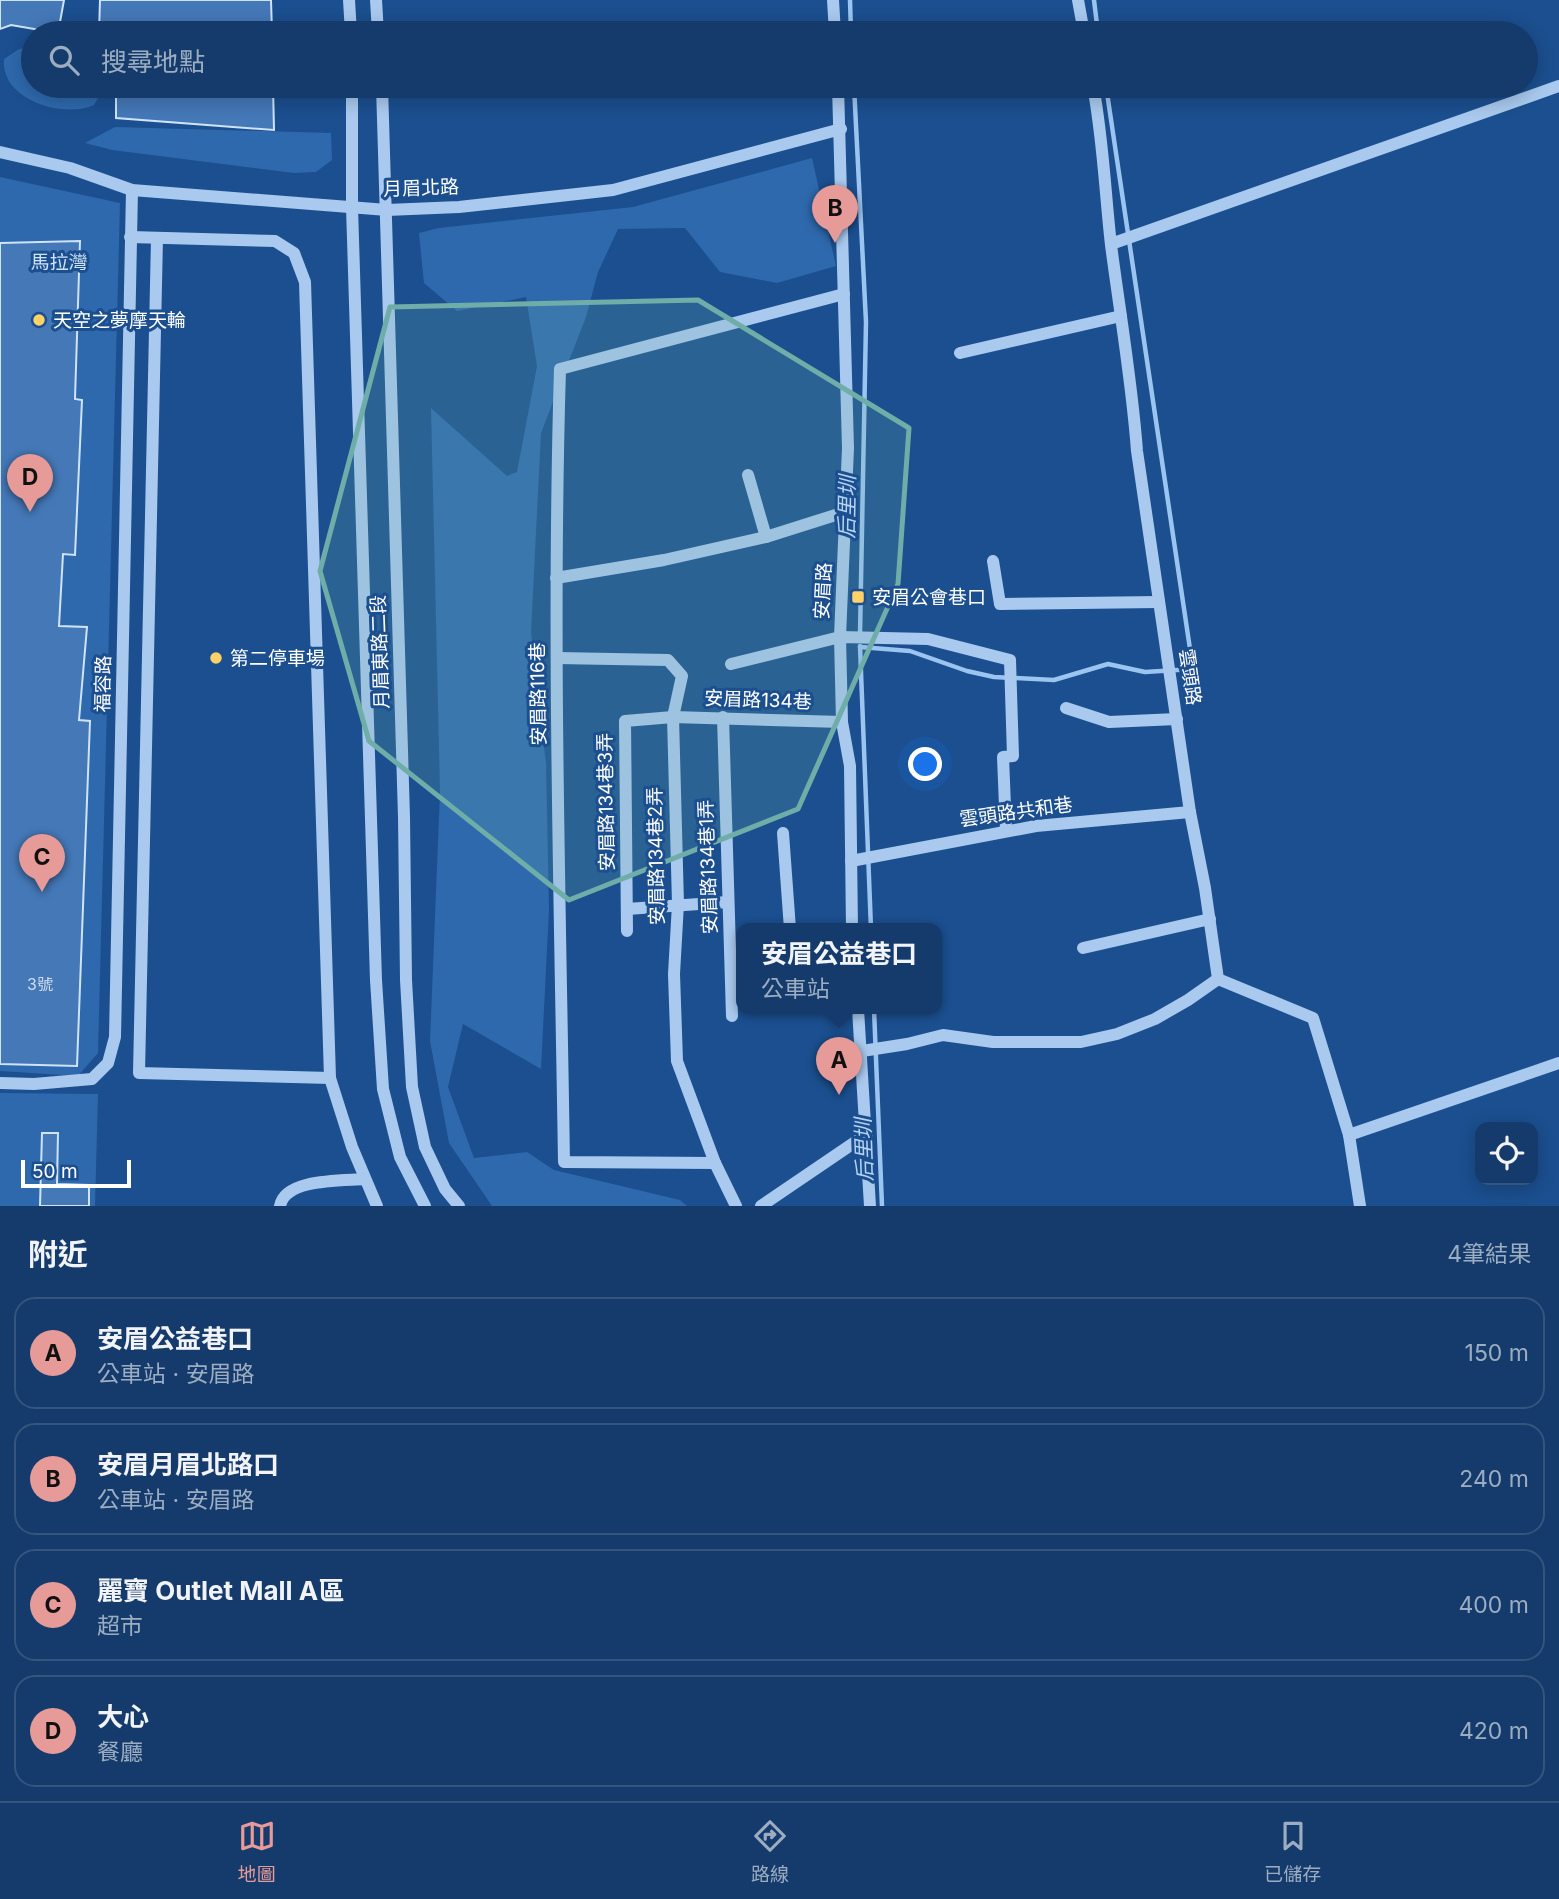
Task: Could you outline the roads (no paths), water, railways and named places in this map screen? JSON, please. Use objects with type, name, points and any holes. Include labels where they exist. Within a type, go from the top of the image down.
[{"type":"street","points":[[349,0],[350,21]]},
{"type":"street","points":[[376,0],[377,21]]},
{"type":"street","points":[[833,0],[834,21]]},
{"type":"street","points":[[1078,0],[1081,21]]},
{"type":"street","points":[[1538,93],[1559,86]]},
{"type":"street","name":"月眉東路二段","points":[[352,98],[352,207],[376,980],[383,1089],[400,1157],[425,1206]]},
{"type":"street","name":"月眉東路二段","points":[[382,98],[404,817],[406,980],[412,1087],[425,1147],[445,1189],[459,1206]]},
{"type":"street","name":"安眉路","points":[[839,98],[848,448],[840,636],[842,722],[850,766],[852,923]]},
{"type":"street","name":"雲頭路","points":[[1095,98],[1111,244],[1133,391],[1137,452],[1189,813],[1210,919],[1218,979]]},
{"type":"street","points":[[1111,244],[1525,98]]},
{"type":"street","name":"月眉北路","points":[[0,152],[70,168],[131,190],[387,210],[459,207],[613,190],[841,130]]},
{"type":"street","name":"福容路","points":[[0,1083],[34,1084],[92,1079],[108,1063],[115,1037],[131,190]]},
{"type":"street","points":[[130,237],[275,241],[294,253],[305,282],[330,1078],[352,1147],[377,1206]]},
{"type":"street","points":[[157,238],[139,1073],[330,1078]]},
{"type":"street","name":"安眉路116巷","points":[[715,1163],[564,1162],[556,578],[560,369],[844,294]]},
{"type":"street","points":[[960,354],[1121,316]]},
{"type":"street","points":[[748,475],[766,537]]},
{"type":"street","points":[[556,578],[664,560],[766,537],[845,512]]},
{"type":"street","points":[[993,561],[1000,604],[1159,602]]},
{"type":"street","points":[[731,664],[840,636],[928,639],[1010,660],[1013,756],[1003,757],[1006,831]]},
{"type":"street","name":"安眉路134巷2弄","points":[[557,658],[668,660],[682,676],[673,717],[678,904],[674,974],[677,1061],[715,1163]]},
{"type":"street","points":[[1066,708],[1109,722],[1177,719]]},
{"type":"street","name":"安眉路134巷","points":[[673,717],[842,722]]},
{"type":"street","name":"安眉路134巷3弄","points":[[627,931],[625,721],[673,717]]},
{"type":"street","name":"安眉路134巷1弄","points":[[723,718],[728,902],[735,948],[732,1016]]},
{"type":"street","name":"雲頭路共和巷","points":[[850,862],[1036,825],[1189,813]]},
{"type":"street","points":[[783,832],[790,923]]},
{"type":"street","points":[[627,909],[728,902]]},
{"type":"street","points":[[1083,948],[1210,919]]},
{"type":"street","points":[[862,1051],[943,1035],[993,1042],[1081,1042],[1117,1034],[1155,1019],[1218,979],[1313,1018],[1349,1135],[1360,1206]]},
{"type":"street","points":[[858,1014],[870,1206]]},
{"type":"street","points":[[1349,1135],[1559,1063]]},
{"type":"street","points":[[761,1206],[867,1134]]},
{"type":"street","points":[[715,1163],[736,1206]]},
{"type":"street","points":[[280,1206],[281,1200],[299,1185],[365,1179]]},
{"type":"waterway","name":"后里圳","points":[[850,0],[851,21]]},
{"type":"waterway","points":[[1094,0],[1097,21]]},
{"type":"waterway","name":"后里圳","points":[[855,98],[866,322],[860,634]]},
{"type":"waterway","points":[[860,647],[910,651],[967,671],[994,677],[1054,680],[1108,664],[1145,672],[1193,669],[1108,98]]},
{"type":"waterway","name":"后里圳","points":[[860,646],[871,923]]},
{"type":"waterway","name":"后里圳","points":[[874,1014],[882,1206]]},
{"type":"place","name":"安眉月眉北路口","points":[[835,243]]},
{"type":"place","name":"天空之夢摩天輪","points":[[39,320]]},
{"type":"place","name":"大心","points":[[30,512]]},
{"type":"place","name":"安眉公會巷口","points":[[858,597]]},
{"type":"place","name":"第二停車場","points":[[216,658]]},
{"type":"place","name":"麗寶 Outlet Mall A區","points":[[42,892]]},
{"type":"place","name":"安眉公益巷口","points":[[839,1095]]},
{"type":"park label","name":"馬拉灣","points":[[59,262]]}]
